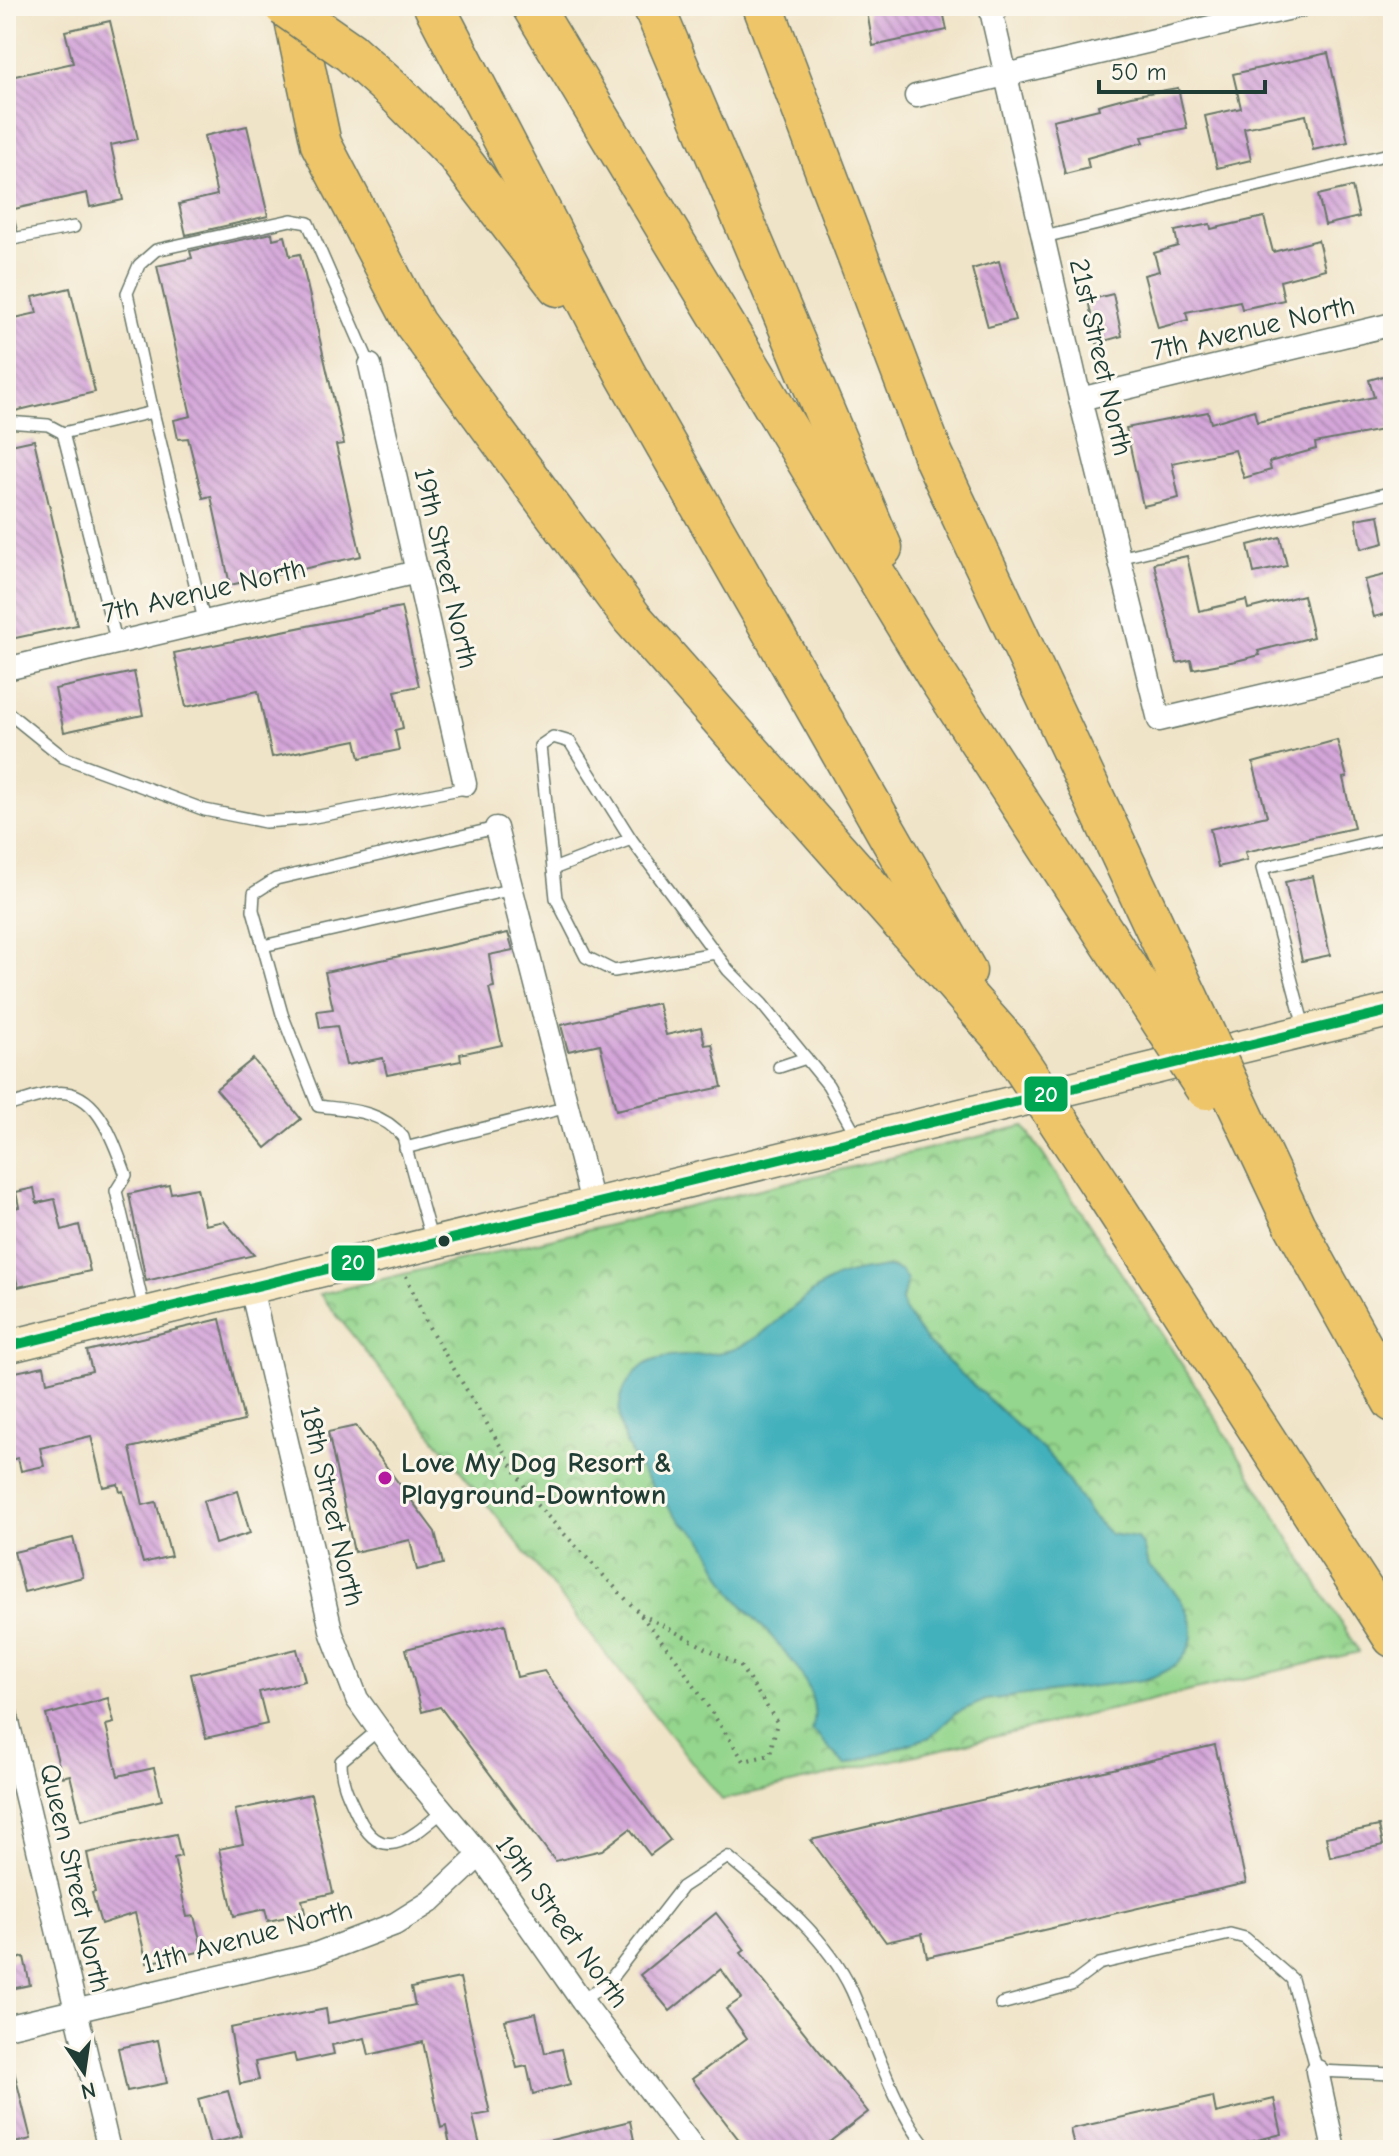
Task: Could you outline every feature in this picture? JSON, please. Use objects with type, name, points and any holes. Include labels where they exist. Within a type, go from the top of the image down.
[{"type":"highway","points":[[284,6],[350,52],[457,155],[626,375]]},
{"type":"highway","points":[[292,6],[321,144],[415,324],[632,618],[1005,1040]]},
{"type":"highway","points":[[434,6],[626,375],[1005,1040],[1393,1637]]},
{"type":"highway","points":[[653,6],[935,673]]},
{"type":"highway","points":[[763,6],[933,455],[1184,1027],[1393,1402]]},
{"type":"highway","points":[[533,8],[935,673],[1184,1027]]},
{"type":"street","name":"21st Street North","points":[[990,6],[1080,399],[1159,720],[1393,665]]},
{"type":"street","points":[[916,96],[1300,6]]},
{"type":"street","name":"7th Avenue North","points":[[1080,399],[1393,324]]},
{"type":"street","name":"19th Street North","points":[[370,365],[465,784]]},
{"type":"street","name":"7th Avenue North","points":[[6,669],[116,640],[417,572]]},
{"type":"street","points":[[496,828],[592,1203]]},
{"type":"street","points":[[7,1344],[145,1314],[1393,1010]]},
{"type":"street","name":"18th Street North","points":[[251,1288],[332,1634],[343,1670],[377,1731]]},
{"type":"street","name":"Queen Street North","points":[[6,1713],[109,2150]]},
{"type":"street","name":"19th Street North","points":[[377,1731],[480,1855],[582,2001],[695,2150]]},
{"type":"street","name":"11th Avenue North","points":[[6,2027],[313,1955],[362,1939],[430,1902],[480,1855]]},
{"type":"street","points":[[1317,2071],[1334,2150]]},
{"type":"lane","points":[[1044,237],[1393,153]]},
{"type":"lane","points":[[7,218],[13,239],[74,227]]},
{"type":"lane","points":[[204,620],[127,293],[139,265],[156,250],[291,220],[308,223],[370,365]]},
{"type":"lane","points":[[6,422],[48,425],[63,433],[153,412]]},
{"type":"lane","points":[[63,433],[116,640]]},
{"type":"lane","points":[[1119,558],[1393,492]]},
{"type":"lane","points":[[6,711],[63,757],[205,810],[265,822],[304,819],[460,789],[465,784]]},
{"type":"lane","points":[[715,953],[614,971],[586,957],[556,898],[540,746],[553,737],[570,742],[631,839],[715,953],[828,1085],[859,1139]]},
{"type":"lane","points":[[432,1243],[405,1148],[394,1126],[366,1111],[318,1106],[282,1014],[253,910],[254,893],[276,879],[496,828]]},
{"type":"lane","points":[[1305,1032],[1262,868],[1393,837]]},
{"type":"lane","points":[[553,869],[631,839]]},
{"type":"lane","points":[[263,946],[513,889]]},
{"type":"lane","points":[[779,1067],[806,1058]]},
{"type":"lane","points":[[6,1106],[57,1092],[86,1101],[108,1126],[126,1175],[116,1191],[145,1314]]},
{"type":"lane","points":[[405,1148],[568,1107]]},
{"type":"lane","points":[[377,1731],[341,1761],[341,1780],[361,1824],[375,1842],[387,1844],[409,1839],[443,1811]]},
{"type":"lane","points":[[582,2001],[609,1981],[682,1887],[728,1857],[769,1890],[836,1963],[851,1990],[911,2128],[928,2150]]},
{"type":"lane","points":[[1001,2004],[1071,1985],[1099,1964],[1230,1934],[1245,1938],[1292,1979],[1317,2071],[1393,2074]]},
{"type":"path","points":[[396,1252],[427,1324],[534,1502],[639,1613],[677,1660],[744,1761],[770,1755],[777,1722],[740,1666],[639,1613]]},
{"type":"green space","points":[[1024,1126],[1196,1386],[1359,1652],[722,1800],[320,1294]]},
{"type":"water","points":[[889,1267],[901,1271],[907,1280],[902,1300],[904,1310],[927,1342],[1053,1459],[1091,1515],[1110,1534],[1137,1538],[1143,1545],[1148,1566],[1178,1596],[1188,1613],[1192,1629],[1190,1644],[1182,1659],[1167,1671],[1143,1680],[986,1700],[956,1713],[930,1737],[845,1765],[812,1730],[814,1712],[811,1694],[790,1658],[737,1599],[702,1538],[681,1521],[639,1467],[621,1425],[620,1404],[627,1384],[651,1361],[737,1348],[762,1333],[830,1281],[851,1273]]},
{"type":"building","points":[[866,6],[942,6],[947,30],[873,46]]},
{"type":"building","points":[[110,21],[138,139],[111,145],[123,200],[90,207],[87,193],[14,209],[6,193],[6,78],[73,63],[65,31]]},
{"type":"building","points":[[1328,53],[1348,142],[1313,150],[1306,115],[1244,128],[1251,160],[1217,168],[1205,116],[1241,108],[1233,74]]},
{"type":"building","points":[[1178,88],[1187,128],[1142,137],[1144,142],[1087,158],[1089,168],[1065,174],[1053,120],[1099,109],[1098,105],[1131,96]]},
{"type":"building","points":[[247,126],[268,216],[186,235],[179,204],[217,195],[204,136]]},
{"type":"building","points":[[1352,187],[1359,217],[1325,225],[1318,195]]},
{"type":"building","points":[[1264,217],[1273,252],[1318,240],[1325,269],[1280,281],[1284,300],[1242,309],[1240,301],[1186,312],[1188,320],[1158,328],[1144,275],[1159,271],[1154,253],[1178,246],[1175,231],[1210,224],[1211,229]]},
{"type":"building","points":[[272,233],[273,239],[285,236],[290,256],[300,254],[344,444],[336,445],[361,556],[230,585],[211,496],[203,498],[188,438],[178,439],[174,420],[191,416],[157,266],[192,258],[190,251]]},
{"type":"building","points":[[999,261],[1015,320],[988,327],[972,269]]},
{"type":"building","points":[[70,288],[95,392],[15,411],[6,371],[6,364],[14,363],[6,320],[37,313],[33,297]]},
{"type":"building","points":[[1113,294],[1122,336],[1097,343],[1088,300]]},
{"type":"building","points":[[1393,373],[1393,428],[1315,443],[1316,449],[1269,462],[1271,470],[1244,478],[1235,450],[1172,463],[1179,498],[1143,506],[1126,428],[1208,412],[1211,423],[1254,410],[1257,422],[1374,397],[1369,380]]},
{"type":"building","points":[[34,440],[77,625],[6,640],[6,446]]},
{"type":"building","points":[[1379,515],[1384,543],[1361,549],[1356,519]]},
{"type":"building","points":[[1280,537],[1287,566],[1254,573],[1248,545]]},
{"type":"building","points":[[1187,556],[1199,611],[1246,600],[1248,609],[1303,595],[1313,637],[1258,651],[1260,655],[1236,661],[1193,669],[1191,660],[1177,663],[1154,563]]},
{"type":"building","points":[[1393,573],[1393,612],[1374,617],[1364,580]]},
{"type":"building","points":[[401,607],[419,686],[395,691],[403,728],[395,730],[399,750],[360,758],[356,740],[272,757],[258,691],[186,707],[174,653]]},
{"type":"building","points":[[134,672],[143,715],[64,732],[55,689]]},
{"type":"building","points":[[1337,740],[1347,777],[1343,778],[1354,828],[1245,852],[1247,860],[1218,867],[1210,829],[1267,816],[1253,763]]},
{"type":"building","points":[[1313,876],[1330,955],[1302,961],[1285,882]]},
{"type":"building","points":[[508,933],[513,950],[489,955],[494,987],[489,988],[502,1045],[460,1054],[461,1061],[387,1075],[383,1058],[346,1065],[337,1026],[320,1028],[317,1011],[333,1009],[325,972]]},
{"type":"building","points":[[658,1003],[666,1035],[701,1027],[705,1045],[712,1044],[722,1087],[616,1110],[600,1044],[568,1051],[561,1025]]},
{"type":"building","points":[[253,1059],[301,1119],[266,1148],[216,1089]]},
{"type":"building","points":[[169,1185],[171,1193],[197,1188],[205,1225],[224,1221],[254,1255],[146,1281],[129,1194]]},
{"type":"building","points":[[34,1188],[37,1203],[55,1199],[62,1230],[79,1225],[90,1271],[18,1287],[6,1233],[6,1210],[19,1207],[16,1192]]},
{"type":"building","points":[[220,1319],[244,1421],[130,1448],[143,1505],[156,1502],[171,1556],[143,1563],[123,1491],[120,1492],[118,1484],[103,1487],[91,1436],[40,1448],[44,1466],[21,1471],[18,1458],[6,1461],[6,1374],[44,1366],[47,1382],[92,1371],[87,1351]]},
{"type":"building","points":[[356,1426],[435,1532],[443,1564],[417,1570],[410,1540],[354,1552],[328,1432]]},
{"type":"building","points":[[238,1491],[250,1533],[215,1544],[203,1501]]},
{"type":"building","points":[[73,1538],[83,1577],[24,1592],[14,1552]]},
{"type":"building","points":[[505,1624],[517,1677],[544,1671],[670,1840],[650,1855],[630,1829],[602,1850],[555,1861],[440,1707],[422,1712],[406,1649]]},
{"type":"building","points":[[297,1649],[305,1681],[259,1692],[267,1724],[206,1738],[191,1674]]},
{"type":"building","points":[[108,1698],[114,1723],[106,1725],[118,1776],[154,1768],[162,1800],[81,1820],[70,1775],[62,1777],[46,1715]]},
{"type":"building","points":[[1215,1745],[1246,1883],[927,1957],[922,1934],[886,1942],[811,1840]]},
{"type":"building","points":[[311,1794],[333,1893],[302,1900],[305,1913],[268,1921],[265,1909],[234,1916],[219,1849],[243,1844],[235,1810]]},
{"type":"building","points":[[1379,1826],[1383,1845],[1330,1857],[1326,1837]]},
{"type":"building","points":[[176,1834],[181,1856],[174,1858],[187,1917],[194,1916],[203,1951],[147,1963],[135,1913],[101,1924],[92,1893],[95,1892],[87,1853]]},
{"type":"building","points":[[716,1913],[745,1950],[741,1953],[868,2112],[819,2150],[747,2150],[692,2079],[747,2038],[726,2009],[742,1998],[721,1969],[670,2011],[640,1975]]},
{"type":"building","points":[[24,1957],[30,1985],[6,1990],[6,1962]]},
{"type":"building","points":[[460,1978],[490,2113],[473,2116],[481,2150],[451,2150],[446,2126],[441,2128],[423,2042],[369,2055],[365,2038],[332,2045],[334,2054],[296,2062],[294,2054],[255,2062],[259,2080],[240,2084],[230,2028],[326,2009],[328,2023],[415,2005],[411,1988]]},
{"type":"building","points":[[536,2013],[545,2053],[562,2049],[570,2084],[533,2094],[527,2066],[517,2068],[505,2020]]},
{"type":"building","points":[[158,2040],[167,2083],[127,2091],[118,2048]]},
{"type":"building","points":[[13,2067],[31,2139],[6,2145],[6,2068]]},
{"type":"building","points":[[228,2091],[241,2136],[210,2144],[198,2099]]},
{"type":"building","points":[[1213,2097],[1216,2113],[1274,2099],[1282,2134],[1216,2150],[1075,2150],[1070,2129]]},
{"type":"building","points":[[630,2121],[636,2150],[540,2150],[539,2143]]},
{"type":"transit line","name":"20","points":[[6,1347],[1393,1010]]},
{"type":"place","name":"Love My Dog Resort & Playground-Downtown","points":[[385,1478]]}]
